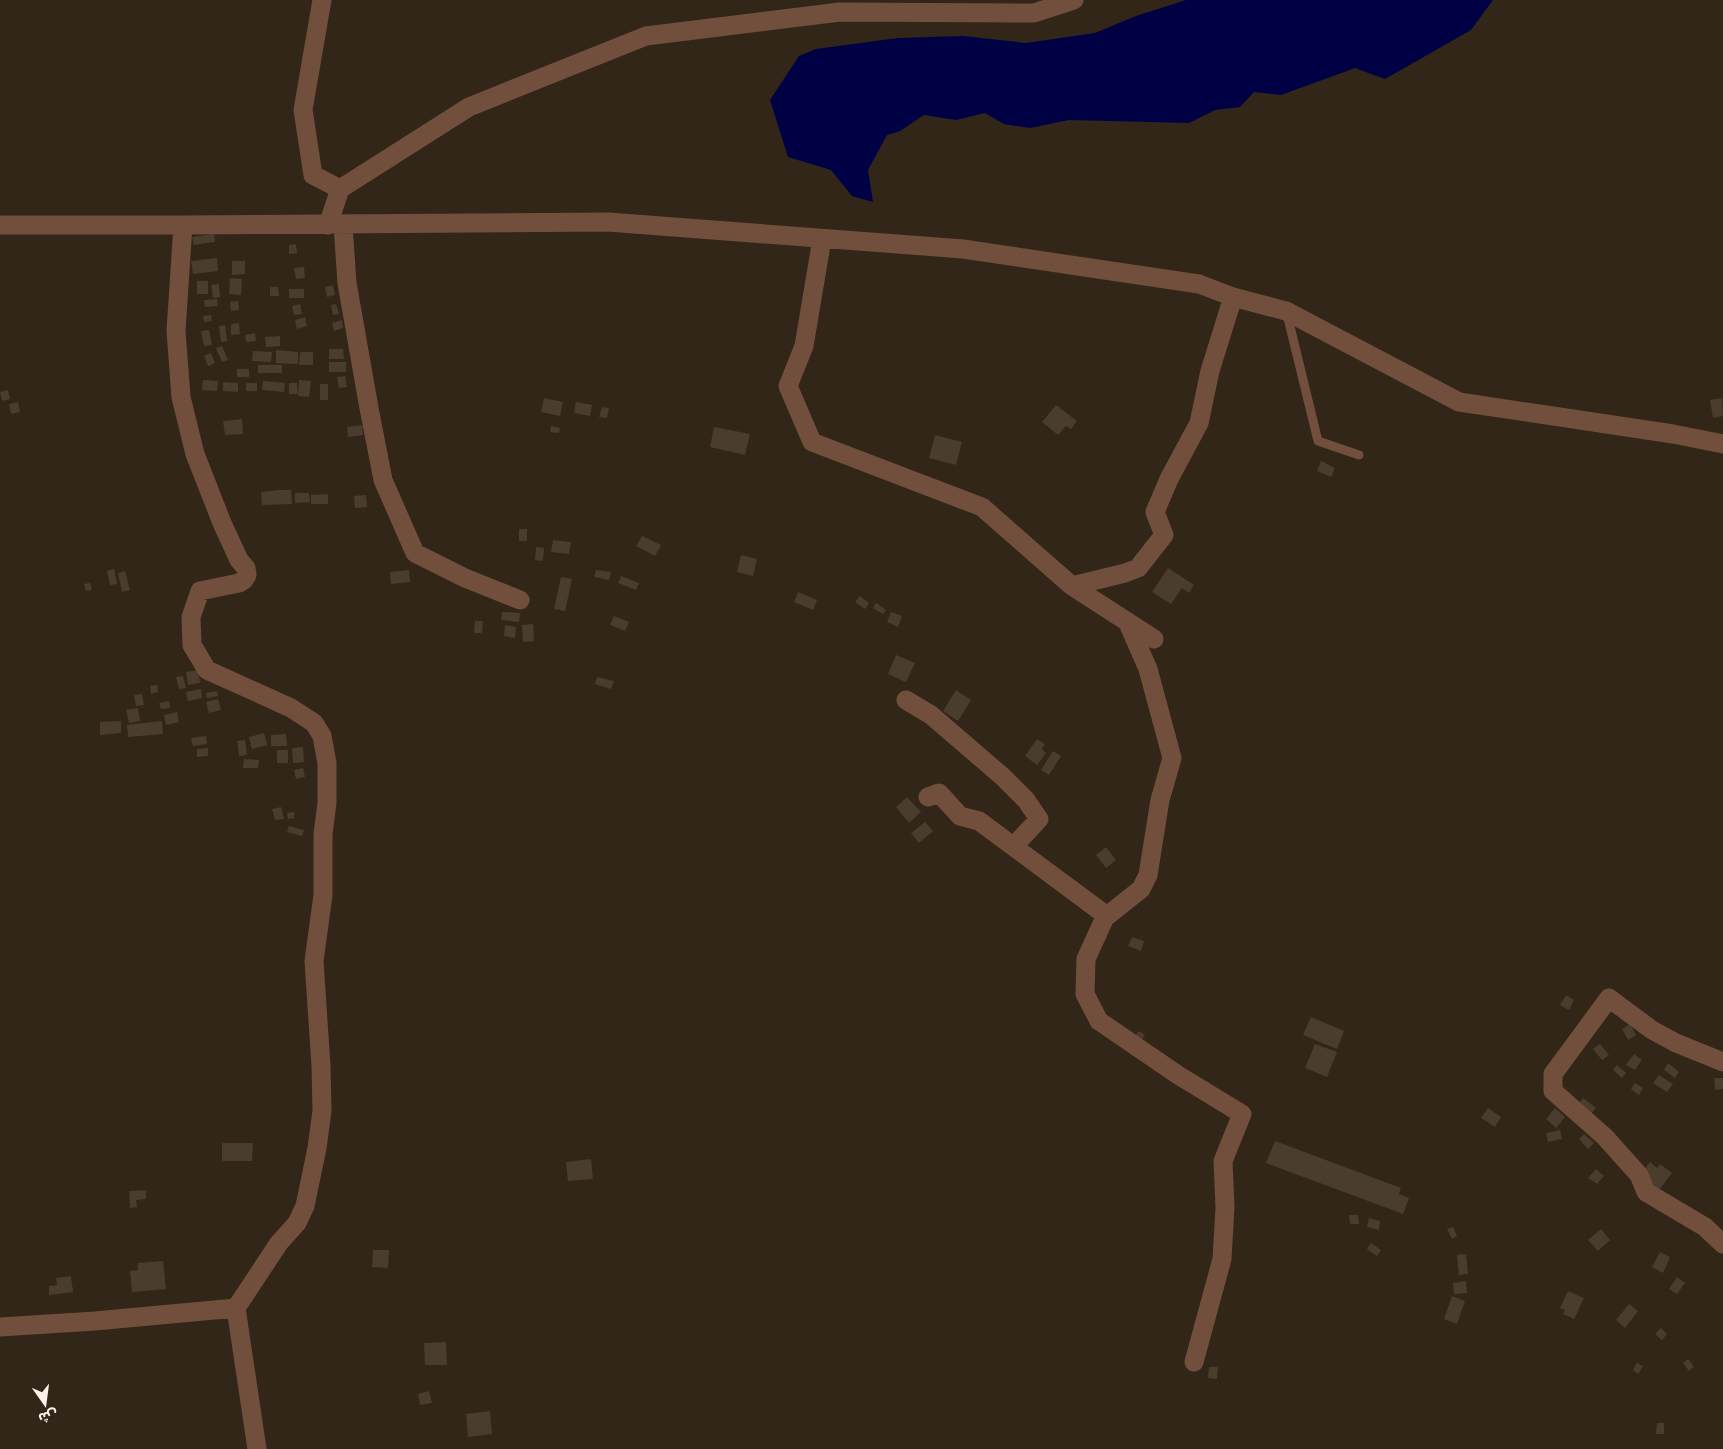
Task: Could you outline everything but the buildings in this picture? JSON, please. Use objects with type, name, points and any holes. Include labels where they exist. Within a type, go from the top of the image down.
[{"type":"street","points":[[322,0],[303,110],[313,175],[340,189]]},
{"type":"street","points":[[520,600],[465,578],[414,552],[383,480],[368,408],[347,283],[335,225],[340,189],[469,107],[646,36],[840,12],[1034,12],[1074,0]]},
{"type":"street","points":[[0,225],[183,226],[608,222],[983,252],[1199,284],[1234,298],[1286,311],[1459,402],[1672,434],[1723,444]]},
{"type":"street","points":[[183,226],[176,331],[182,397],[195,454],[222,523],[240,560],[246,568],[247,575],[239,583],[200,591],[191,617],[192,644],[207,670],[291,708],[314,722],[322,736],[327,763],[327,803],[323,834],[323,894],[314,961],[322,1111],[318,1148],[307,1198],[297,1223],[279,1243],[236,1308],[258,1449]]},
{"type":"street","points":[[822,239],[804,346],[788,386],[812,442],[982,507],[1072,586],[1154,639]]},
{"type":"street","points":[[1072,586],[1138,568],[1164,535],[1155,512],[1169,479],[1199,423],[1210,371],[1234,298]]},
{"type":"street","points":[[1127,622],[1148,670],[1172,758],[1160,800],[1148,875],[1141,889],[1108,916],[1106,915],[1086,959],[1085,994],[1099,1022],[1178,1075],[1242,1114],[1223,1161],[1225,1207],[1222,1259],[1194,1362]]},
{"type":"street","points":[[906,700],[931,715],[1026,800],[1039,819],[1014,846]]},
{"type":"street","points":[[928,797],[939,793],[960,816],[980,821],[1106,915]]},
{"type":"street","points":[[1723,1062],[1676,1043],[1652,1030],[1609,998],[1553,1074],[1553,1091],[1605,1137],[1639,1174],[1646,1192],[1705,1227],[1723,1244]]},
{"type":"street","points":[[0,1327],[95,1321],[236,1308]]},
{"type":"lane","points":[[1286,311],[1318,441],[1359,456]]},
{"type":"shaded area","points":[[1186,0],[1493,0],[1471,30],[1385,79],[1355,68],[1281,95],[1254,92],[1240,107],[1215,110],[1189,123],[1069,120],[1030,128],[1004,124],[985,113],[956,120],[924,115],[900,131],[887,135],[868,170],[873,202],[852,196],[831,170],[788,157],[770,100],[799,56],[816,49],[898,38],[963,36],[1026,43],[1095,33],[1136,16]]}]
